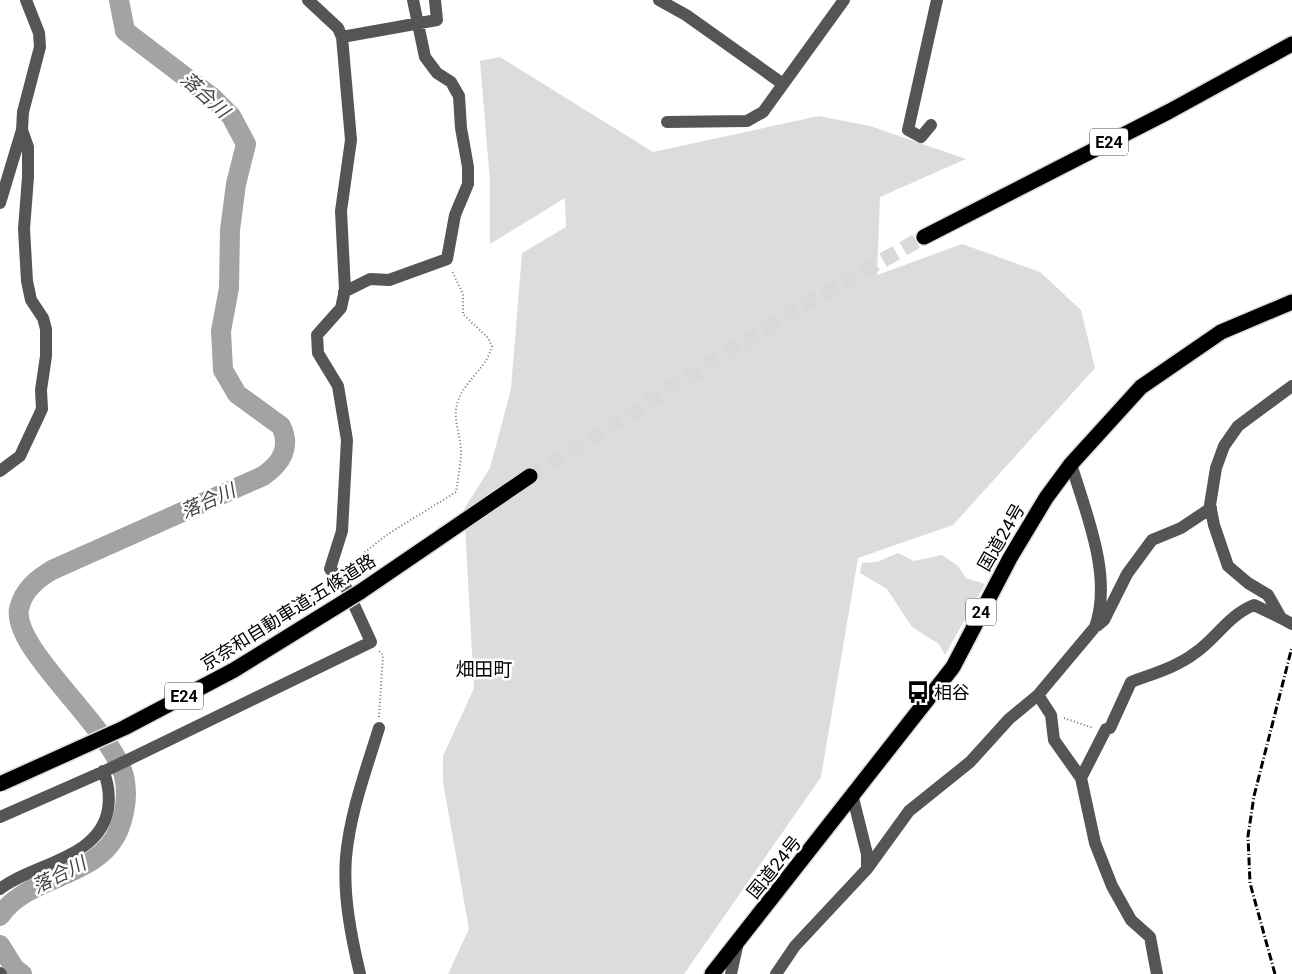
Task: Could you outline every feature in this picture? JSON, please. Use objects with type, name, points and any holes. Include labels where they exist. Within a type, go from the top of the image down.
[{"type":"highway","name":"E24","points":[[924,237],[1170,111],[1292,44]]},
{"type":"highway","name":"国道24号","points":[[712,974],[953,667],[1010,558],[1046,498],[1071,464],[1141,388],[1221,332],[1292,302]]},
{"type":"highway","name":"京奈和自動車道;五條道路","points":[[0,784],[124,728],[234,670],[360,592],[530,476]]},
{"type":"street","points":[[0,203],[22,130],[23,112],[40,47],[39,33],[26,0]]},
{"type":"street","points":[[0,816],[105,771],[371,642],[342,580],[330,569],[342,531],[347,440],[338,386],[318,353],[317,336],[341,308],[344,292],[341,211],[351,140],[342,37],[338,28],[308,0]]},
{"type":"street","points":[[344,292],[370,279],[389,280],[447,259],[455,215],[468,184],[468,167],[461,128],[459,96],[451,82],[437,73],[425,56],[413,0]]},
{"type":"street","points":[[342,37],[437,20],[435,0]]},
{"type":"street","points":[[659,0],[686,15],[783,84]]},
{"type":"street","points":[[667,122],[747,121],[763,112],[844,0]]},
{"type":"street","points":[[931,125],[921,138],[908,130],[937,0]]},
{"type":"street","points":[[0,472],[20,456],[42,409],[40,390],[46,356],[46,329],[43,318],[31,300],[27,281],[24,229],[28,147],[22,130]]},
{"type":"street","points":[[1286,621],[1268,595],[1248,583],[1228,566],[1211,508],[1216,468],[1224,446],[1238,426],[1292,386]]},
{"type":"street","points":[[1071,464],[1100,565],[1100,615],[1095,627]]},
{"type":"street","points":[[776,974],[795,946],[868,869],[909,811],[922,798],[940,789],[970,762],[1009,719],[1038,695],[1095,627],[1104,620],[1127,574],[1152,540],[1181,528],[1211,508]]},
{"type":"street","points":[[1081,778],[1104,732],[1110,728],[1132,682],[1167,668],[1195,653],[1238,612],[1254,604],[1286,621]]},
{"type":"street","points":[[1038,695],[1051,715],[1054,740],[1081,778],[1098,851],[1112,886],[1131,920],[1150,938],[1157,974]]},
{"type":"street","points":[[360,974],[349,927],[346,858],[353,812],[379,728]]},
{"type":"street","points":[[0,889],[27,872],[75,851],[96,836],[107,817],[110,797],[105,771]]},
{"type":"street","points":[[852,798],[867,854],[868,869]]},
{"type":"street","points":[[731,974],[739,941]]},
{"type":"path","points":[[342,580],[351,563],[388,534],[456,492],[461,449],[456,432],[455,410],[459,398],[476,371],[486,364],[492,346],[488,338],[464,314],[463,294],[447,259]]},
{"type":"path","points":[[371,642],[383,655],[379,728]]},
{"type":"path","points":[[1051,715],[1104,732]]},
{"type":"shaded area","points":[[500,57],[653,152],[819,116],[870,126],[966,159],[880,197],[877,275],[962,244],[1040,272],[1081,310],[1095,368],[953,525],[858,558],[821,777],[684,974],[448,974],[469,929],[443,782],[443,756],[474,688],[464,509],[490,468],[511,389],[522,253],[566,227],[565,198],[490,244],[490,182],[480,61]]},
{"type":"shaded area","points":[[898,553],[914,561],[942,555],[958,566],[966,578],[985,584],[945,655],[939,644],[912,627],[887,589],[860,573],[862,563],[877,562]]},
{"type":"waterway","name":"落合川","points":[[0,916],[12,902],[28,892],[96,858],[109,845],[119,829],[125,803],[126,789],[124,776],[115,756],[101,735],[46,666],[31,645],[21,626],[19,609],[27,591],[36,581],[52,570],[263,476],[280,460],[285,448],[284,434],[281,426],[237,394],[223,370],[221,331],[229,288],[230,230],[236,184],[246,144],[231,116],[213,98],[125,31],[119,0]]},
{"type":"waterway","name":"落合川","points":[[0,945],[15,969],[22,974]]},
{"type":"tunnel","points":[[530,476],[804,305],[924,237]]},
{"type":"railway","points":[[1275,974],[1250,883],[1248,836],[1254,796],[1292,647]]},
{"type":"place","name":"相谷","points":[[918,692]]},
{"type":"district","name":"畑田町","points":[[484,669]]}]
